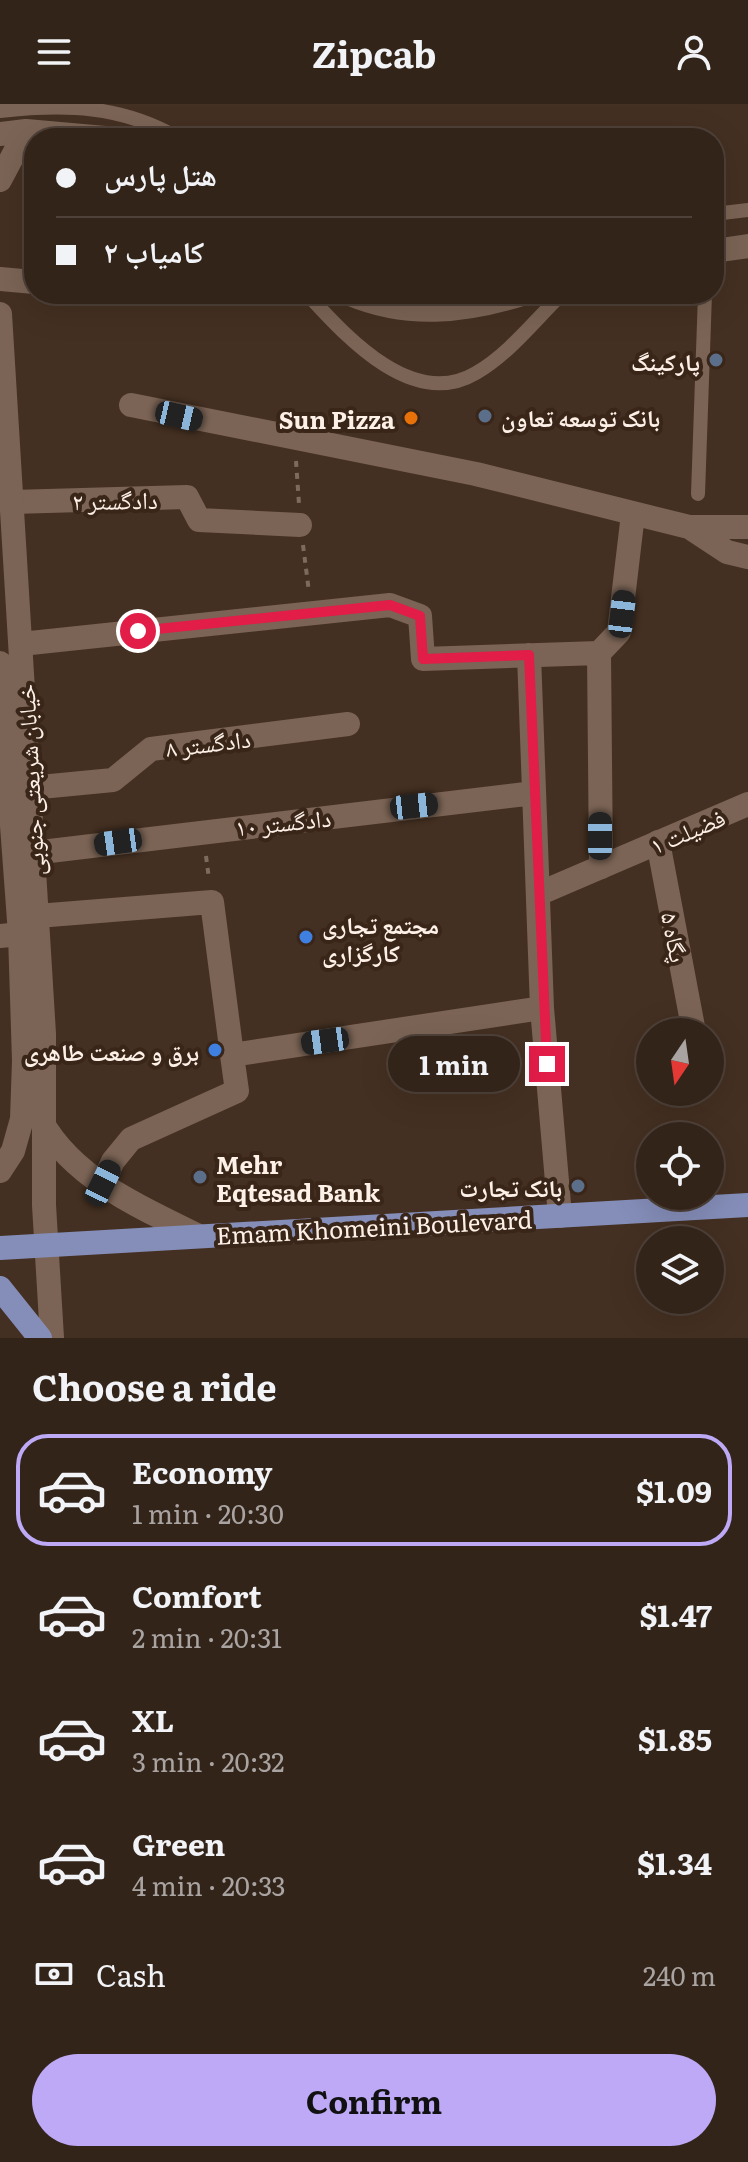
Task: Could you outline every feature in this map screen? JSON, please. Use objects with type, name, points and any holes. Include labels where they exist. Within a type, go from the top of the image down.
[{"type":"main road","name":"Emam Khomeini Boulevard","points":[[0,1248],[748,1205]]},
{"type":"main road","points":[[0,1288],[40,1338]]},
{"type":"street","points":[[0,134],[24,131]]},
{"type":"street","points":[[0,180],[24,135]]},
{"type":"street","points":[[724,250],[748,246]]},
{"type":"street","points":[[0,279],[24,281]]},
{"type":"street","points":[[375,304],[410,310],[490,304]]},
{"type":"street","name":"خیابان شریعتی جنوبی","points":[[0,314],[21,644],[13,789],[33,853],[19,929],[44,1034],[41,1121],[52,1338]]},
{"type":"street","points":[[131,405],[476,474],[689,527],[748,527]]},
{"type":"street","name":"دادگستر ۲","points":[[12,502],[187,497],[199,520],[300,525]]},
{"type":"street","points":[[601,867],[599,653],[619,632],[633,514]]},
{"type":"street","points":[[689,527],[727,552],[748,557]]},
{"type":"street","points":[[21,644],[390,605],[420,616],[423,659],[599,653]]},
{"type":"street","points":[[529,655],[542,1008],[560,1216]]},
{"type":"street","name":"خیابان شریعتی جنوبی","points":[[0,663],[13,789],[22,1119],[13,1151],[0,1171]]},
{"type":"street","name":"دادگستر ۸","points":[[13,789],[113,780],[151,749],[348,724]]},
{"type":"street","name":"دادگستر ۱۰","points":[[33,853],[203,830],[534,793]]},
{"type":"street","name":"فضیلت ۱","points":[[538,894],[748,804]]},
{"type":"street","name":"پگاه ۵","points":[[658,842],[691,1018]]},
{"type":"street","points":[[19,929],[212,902],[237,1091],[131,1139],[113,1161],[103,1183]]},
{"type":"street","points":[[232,1055],[542,1008]]},
{"type":"street","points":[[41,1121],[55,1146],[103,1183],[147,1211],[199,1236]]},
{"type":"lane","points":[[0,111],[61,105],[106,108],[126,113],[157,128]]},
{"type":"lane","points":[[724,213],[748,210]]},
{"type":"lane","points":[[316,304],[340,329],[384,366],[411,377],[435,381],[474,375],[495,360],[552,304]]},
{"type":"lane","points":[[698,494],[705,304]]},
{"type":"path","points":[[203,830],[212,902]]},
{"type":"place","name":"پارکینگ","points":[[716,360]]},
{"type":"place","name":"بانک توسعه تعاون","points":[[485,416]]},
{"type":"place","name":"Sun Pizza","points":[[411,418]]},
{"type":"place","name":"مجتمع تجاری کارگزاری","points":[[306,937]]},
{"type":"place","name":"برق و صنعت طاهری","points":[[215,1050]]},
{"type":"place","name":"Mehr Eqtesad Bank","points":[[200,1177]]},
{"type":"place","name":"بانک تجارت","points":[[578,1186]]},
{"type":"route","points":[[138,631],[390,605],[420,616],[423,659],[529,655],[542,1008],[547,1064]]}]
